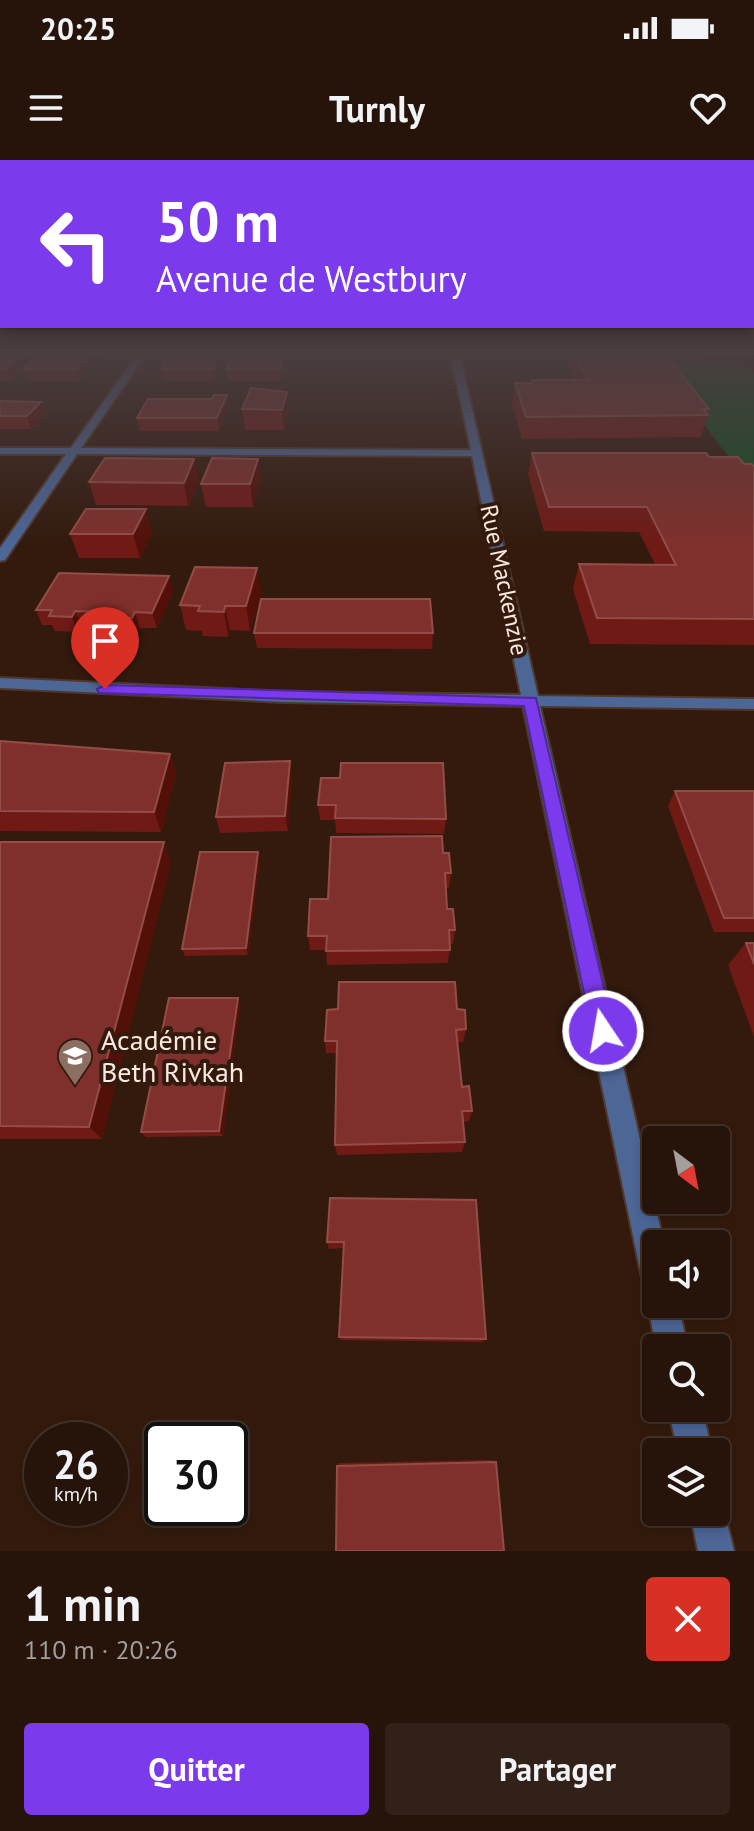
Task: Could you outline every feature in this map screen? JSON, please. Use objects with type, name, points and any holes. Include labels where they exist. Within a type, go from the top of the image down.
[{"type":"street","points":[[0,557],[99,416]]},
{"type":"street","name":"Rue Mackenzie","points":[[468,416],[646,1230]]},
{"type":"street","points":[[0,451],[476,453]]},
{"type":"street","points":[[0,683],[224,695],[754,704]]},
{"type":"street","points":[[711,1526],[716,1551]]},
{"type":"green space","points":[[698,416],[754,416],[754,491]]},
{"type":"building","points":[[138,416],[218,416],[217,418],[137,418]]},
{"type":"building","points":[[526,416],[625,416],[526,417]]},
{"type":"building","points":[[532,453],[706,453],[709,457],[738,457],[744,464],[752,464],[754,619],[597,618],[579,564],[676,565],[647,507],[549,507]]},
{"type":"building","points":[[105,458],[194,459],[184,483],[89,482]]},
{"type":"building","points":[[212,458],[258,459],[250,484],[201,484]]},
{"type":"building","points":[[86,509],[146,509],[133,534],[70,534]]},
{"type":"building","points":[[195,567],[257,568],[246,606],[225,606],[224,612],[198,611],[200,606],[180,605]]},
{"type":"building","points":[[59,573],[169,576],[152,613],[135,612],[132,618],[108,617],[111,612],[75,611],[72,617],[49,616],[52,610],[36,610]]},
{"type":"building","points":[[261,599],[430,599],[433,633],[254,633]]},
{"type":"building","points":[[0,741],[170,754],[154,812],[0,811]]},
{"type":"building","points":[[290,761],[285,816],[216,817],[225,763]]},
{"type":"building","points":[[341,763],[443,763],[446,819],[335,818],[336,805],[318,805],[321,778],[340,778]]},
{"type":"building","points":[[675,791],[754,791],[754,918],[724,918]]},
{"type":"building","points":[[442,836],[443,853],[449,853],[451,873],[445,873],[447,909],[453,909],[455,930],[449,930],[450,950],[326,951],[327,936],[308,936],[310,899],[328,899],[331,837]]},
{"type":"building","points":[[0,842],[164,842],[89,1127],[0,1126]]},
{"type":"building","points":[[200,852],[258,852],[246,948],[182,949]]},
{"type":"building","points":[[746,943],[754,943],[754,964]]},
{"type":"building","points":[[339,982],[455,982],[457,1009],[465,1010],[466,1029],[456,1030],[462,1087],[469,1086],[472,1111],[462,1111],[465,1142],[335,1145],[337,1041],[325,1041],[327,1010],[338,1009]]},
{"type":"building","points":[[169,998],[238,998],[219,1131],[141,1132]]},
{"type":"building","points":[[330,1198],[476,1200],[486,1339],[339,1337],[344,1242],[327,1242]]},
{"type":"building","points":[[496,1462],[504,1551],[336,1551],[337,1466]]},
{"type":"place","name":"Académie Beth Rivkah","points":[[75,1087]]},
{"type":"route","points":[[105,689],[284,697],[531,702],[541,736],[603,1031]]}]
